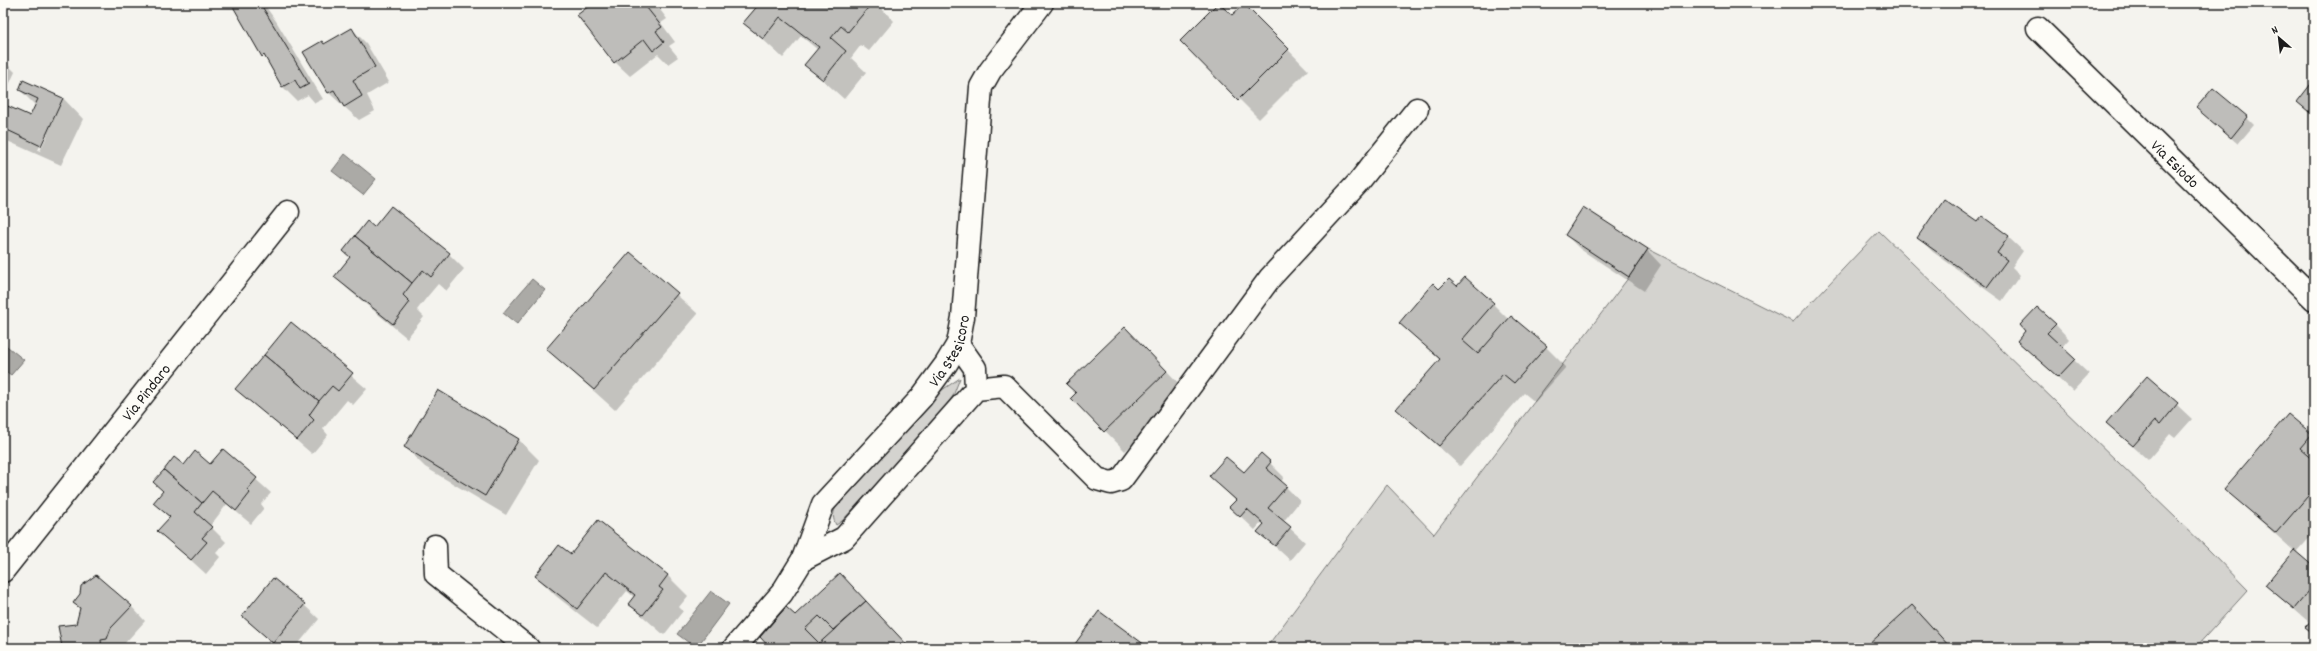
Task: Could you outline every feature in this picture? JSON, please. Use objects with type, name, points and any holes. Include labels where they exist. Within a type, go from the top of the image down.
[{"type":"street","name":"Via Stesicoro","points":[[734,648],[782,592],[802,559],[823,504],[921,398],[958,344],[963,317],[981,87],[990,71],[1042,3]]},
{"type":"street","name":"Via Esiodo","points":[[2038,28],[2314,299]]},
{"type":"street","points":[[802,559],[844,538],[976,389],[1004,386],[1097,479],[1111,483],[1121,480],[1270,278],[1357,184],[1417,109]]},
{"type":"street","name":"Via Pindaro","points":[[3,571],[288,212]]},
{"type":"street","points":[[958,344],[975,368],[976,389]]},
{"type":"street","points":[[434,546],[436,574],[528,648]]},
{"type":"shaded area","points":[[345,154],[376,179],[363,195],[332,171]]},
{"type":"shaded area","points":[[1879,231],[2208,549],[2248,590],[2195,648],[1266,648],[1387,485],[1434,534],[1629,277],[1648,249],[1793,322]]},
{"type":"shaded area","points":[[532,279],[545,290],[517,324],[503,313]]},
{"type":"shaded area","points":[[3,343],[24,360],[11,375],[3,369]]},
{"type":"shaded area","points":[[960,378],[953,396],[935,420],[842,521],[836,525],[833,516],[835,508],[846,493],[939,392]]},
{"type":"shaded area","points":[[711,591],[729,604],[696,648],[677,634]]},
{"type":"building","points":[[231,3],[260,3],[309,84],[300,89],[295,80],[282,87],[264,55],[262,57]]},
{"type":"building","points":[[593,3],[653,3],[647,8],[662,27],[656,31],[664,42],[653,51],[644,39],[614,63],[577,15]]},
{"type":"building","points":[[760,3],[872,3],[848,32],[841,26],[831,38],[846,51],[823,80],[804,65],[819,47],[780,17],[763,39],[743,23]]},
{"type":"building","points":[[1218,3],[1232,15],[1244,4],[1289,49],[1238,100],[1180,41]]},
{"type":"building","points":[[352,28],[375,67],[353,80],[362,96],[344,107],[334,90],[328,93],[303,52],[322,41],[324,44]]},
{"type":"building","points":[[23,80],[63,98],[41,146],[3,128],[3,104],[30,116],[38,99],[19,90]]},
{"type":"building","points":[[2314,80],[2314,116],[2297,102]]},
{"type":"building","points":[[2213,88],[2248,117],[2231,138],[2196,108]]},
{"type":"building","points":[[1944,199],[1977,222],[1982,216],[2009,236],[1997,253],[2007,260],[1987,287],[1917,238]]},
{"type":"building","points":[[391,206],[450,253],[431,277],[423,270],[412,283],[355,236],[367,221],[374,227]]},
{"type":"building","points":[[1583,207],[1648,249],[1629,277],[1565,235]]},
{"type":"building","points":[[355,236],[412,283],[403,295],[410,302],[393,324],[334,277],[350,257],[343,251]]},
{"type":"building","points":[[630,252],[678,293],[594,390],[546,349]]},
{"type":"building","points":[[1465,277],[1494,303],[1462,340],[1478,354],[1511,316],[1547,346],[1514,383],[1503,374],[1439,446],[1396,409],[1440,359],[1399,323],[1433,283],[1439,289],[1449,279],[1457,286]]},
{"type":"building","points":[[2037,307],[2056,324],[2047,333],[2075,359],[2058,377],[2017,341],[2025,331],[2020,325]]},
{"type":"building","points":[[291,322],[353,373],[338,391],[332,386],[319,401],[264,355]]},
{"type":"building","points":[[1125,327],[1167,371],[1104,432],[1071,398],[1076,393],[1066,384]]},
{"type":"building","points":[[264,355],[319,401],[309,415],[314,420],[297,440],[235,389]]},
{"type":"building","points":[[2147,376],[2178,403],[2160,425],[2155,421],[2133,446],[2106,423]]},
{"type":"building","points":[[438,390],[519,439],[485,496],[404,447]]},
{"type":"building","points":[[2288,414],[2312,434],[2300,448],[2314,460],[2314,489],[2276,533],[2224,489]]},
{"type":"building","points":[[223,449],[257,478],[247,490],[250,493],[236,511],[212,491],[202,503],[164,470],[174,457],[184,465],[195,451],[210,464]]},
{"type":"building","points":[[1261,453],[1271,462],[1266,468],[1287,486],[1268,508],[1291,527],[1275,546],[1257,532],[1264,524],[1247,509],[1240,517],[1229,507],[1236,500],[1209,476],[1226,457],[1244,472]]},
{"type":"building","points":[[164,470],[202,503],[195,512],[212,527],[202,538],[207,542],[191,560],[157,531],[170,517],[153,503],[163,491],[153,482]]},
{"type":"building","points":[[598,520],[668,575],[659,587],[663,590],[643,615],[628,604],[635,595],[606,572],[577,609],[535,576],[559,545],[571,554]]},
{"type":"building","points":[[2294,550],[2314,567],[2314,585],[2294,609],[2265,585]]},
{"type":"building","points":[[840,573],[866,601],[833,630],[819,616],[805,629],[819,643],[814,648],[770,648],[760,637],[786,607],[795,615]]},
{"type":"building","points":[[96,575],[132,606],[111,628],[107,639],[101,640],[102,648],[62,647],[58,626],[76,624],[80,608],[73,603],[80,594],[81,586]]},
{"type":"building","points":[[273,578],[305,604],[273,643],[242,616]]},
{"type":"building","points":[[866,601],[910,648],[853,648],[850,645],[846,648],[814,648]]},
{"type":"building","points":[[1912,605],[1950,647],[1868,648],[1867,646]]},
{"type":"building","points":[[1099,611],[1149,648],[1072,648]]},
{"type":"building","points":[[2314,617],[2314,634],[2305,627]]}]
